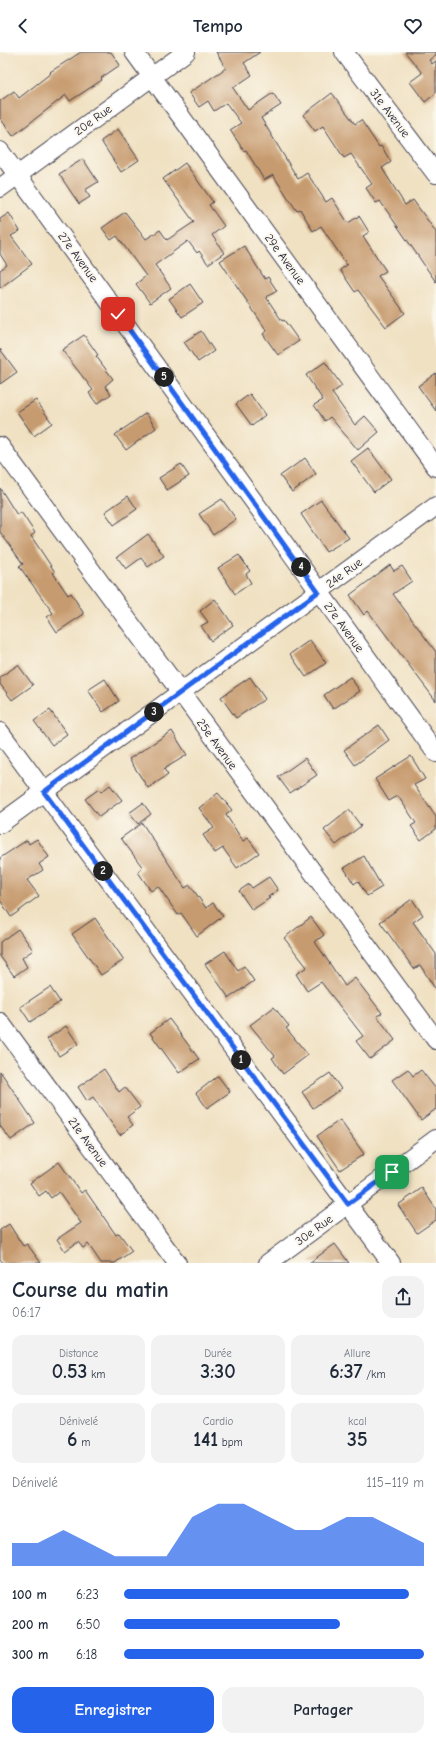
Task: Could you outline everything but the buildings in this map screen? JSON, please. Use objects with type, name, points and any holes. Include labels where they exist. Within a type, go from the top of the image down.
[{"type":"street","name":"29e Avenue","points":[[134,52],[436,467]]},
{"type":"street","name":"20e Rue","points":[[0,188],[186,52]]},
{"type":"street","name":"31e Avenue","points":[[344,52],[436,174]]},
{"type":"street","name":"27e Avenue","points":[[0,151],[436,753]]},
{"type":"street","name":"25e Avenue","points":[[0,446],[436,1040]]},
{"type":"street","name":"24e Rue","points":[[0,824],[436,506]]},
{"type":"street","points":[[0,732],[391,1263]]},
{"type":"street","name":"21e Avenue","points":[[0,1022],[177,1263]]},
{"type":"street","name":"30e Rue","points":[[268,1263],[436,1139]]},
{"type":"route","points":[[118,314],[318,592],[44,792],[348,1204],[392,1172]]}]
